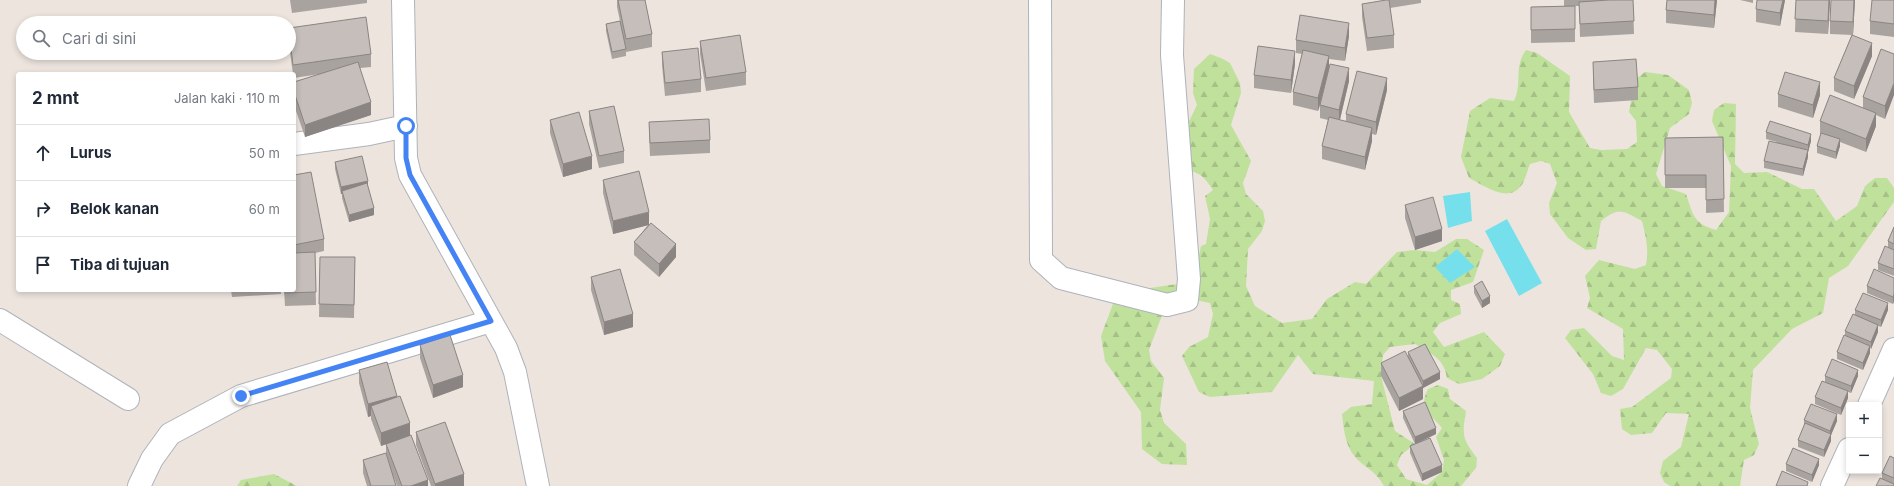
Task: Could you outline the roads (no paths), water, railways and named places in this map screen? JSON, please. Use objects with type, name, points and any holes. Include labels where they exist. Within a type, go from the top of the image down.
[{"type":"street","points":[[403,0],[406,158],[410,175],[506,348],[515,372],[538,486]]},
{"type":"street","points":[[1040,0],[1041,260],[1061,278],[1167,305],[1187,300],[1189,279],[1172,55],[1173,0]]},
{"type":"street","points":[[296,144],[369,134],[406,126]]},
{"type":"street","points":[[0,320],[128,399]]},
{"type":"street","points":[[140,486],[152,459],[170,434],[241,396],[491,321]]},
{"type":"street","points":[[1870,402],[1894,349]]},
{"type":"street","points":[[1832,486],[1846,456]]},
{"type":"water","points":[[1470,192],[1472,221],[1448,228],[1443,196]]},
{"type":"water","points":[[1507,219],[1542,283],[1519,296],[1485,231]]},
{"type":"water","points":[[1457,249],[1475,267],[1450,283],[1435,267]]}]
